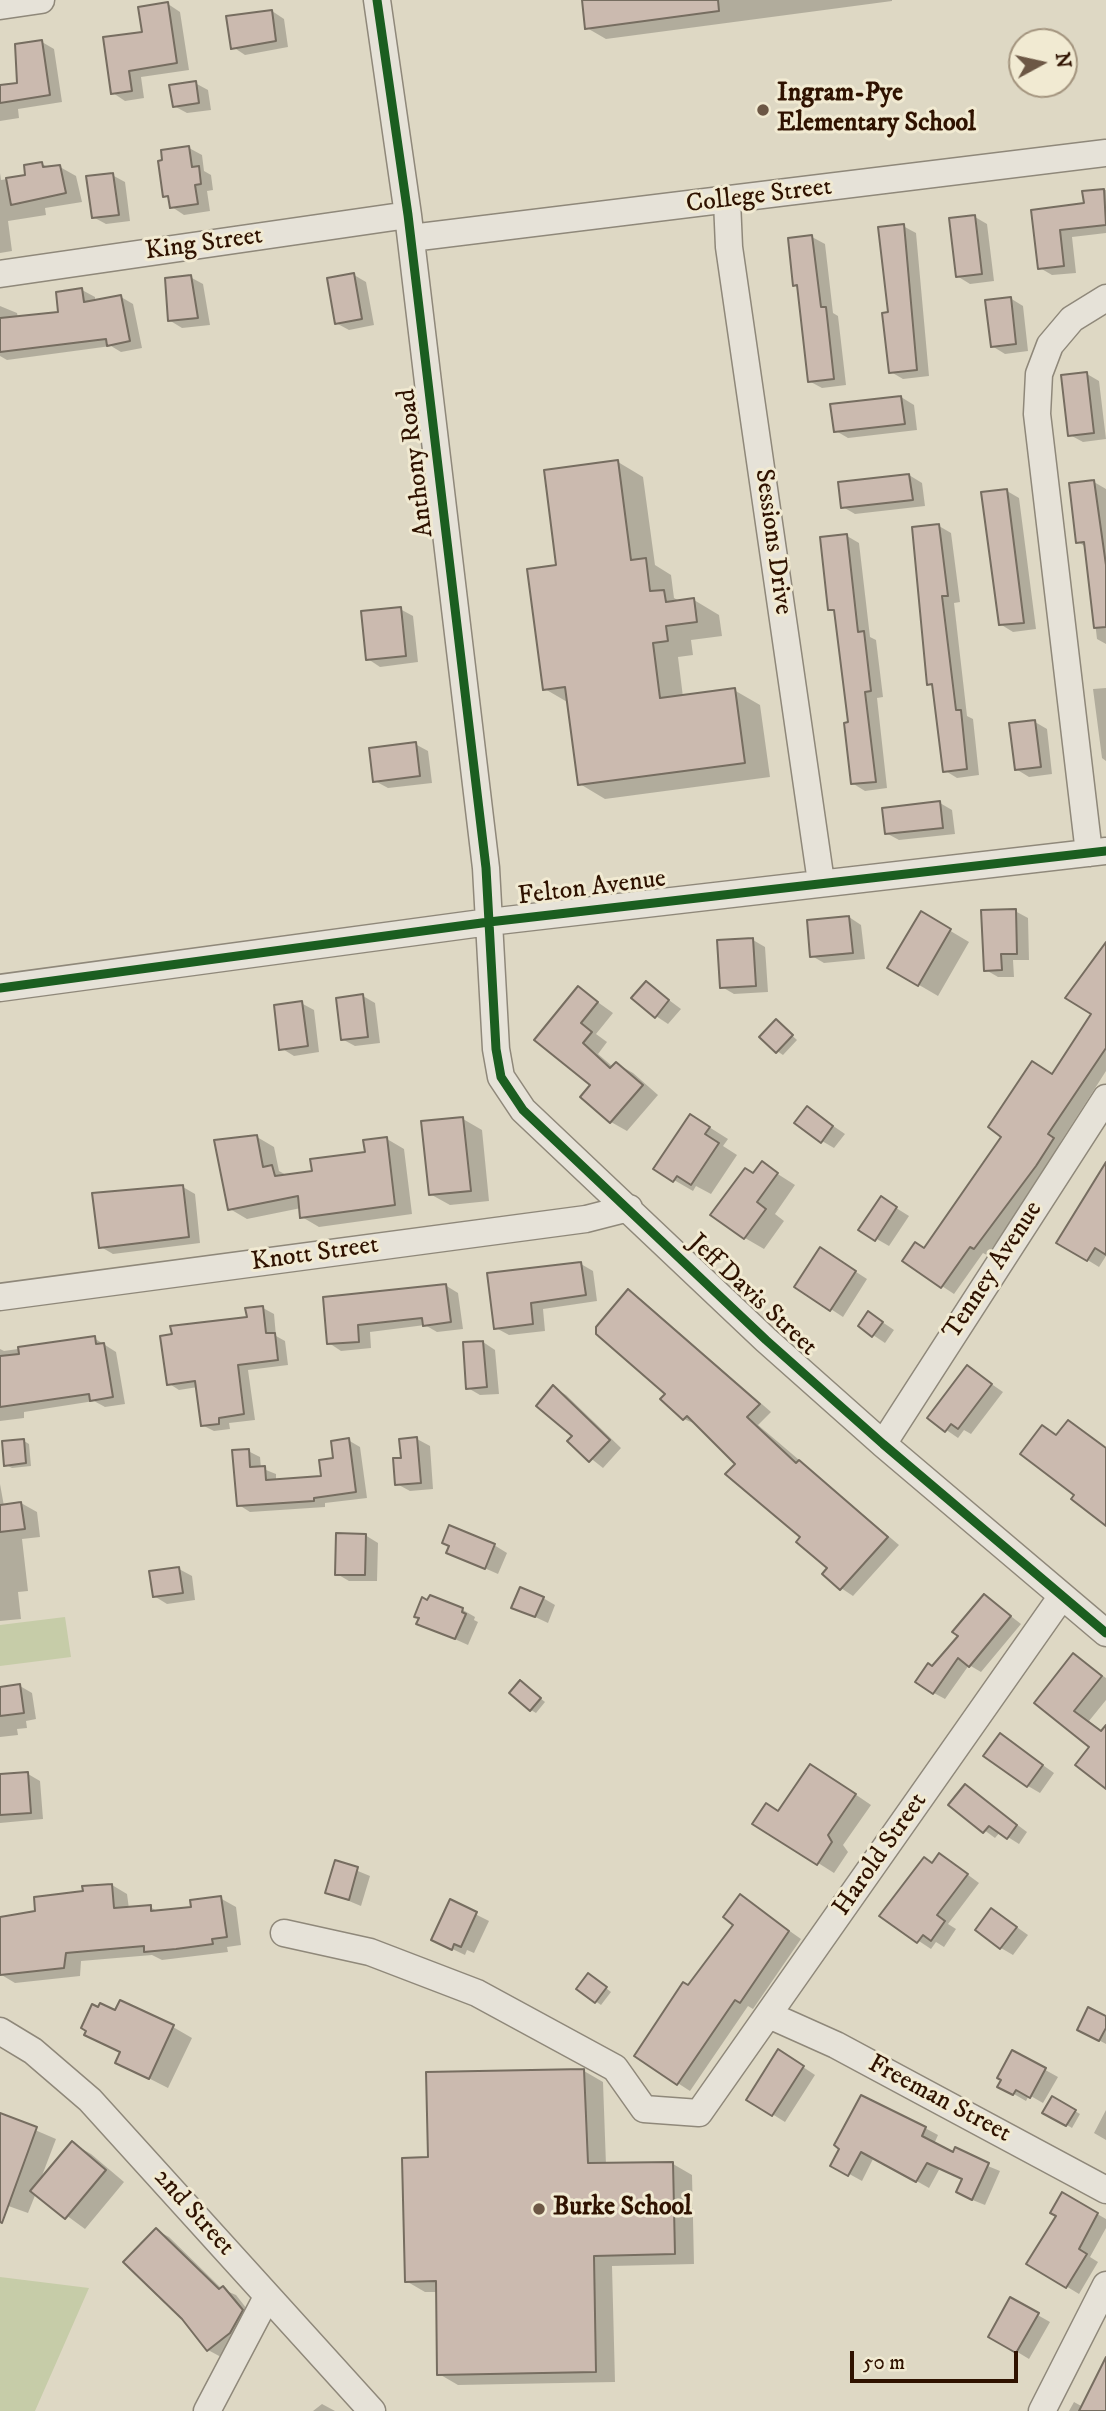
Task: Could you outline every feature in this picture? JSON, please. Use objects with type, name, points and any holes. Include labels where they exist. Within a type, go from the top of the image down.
[{"type":"street","points":[[0,6],[41,0]]},
{"type":"street","name":"Anthony Road","points":[[377,0],[410,227],[486,868],[489,922]]},
{"type":"street","name":"College Street","points":[[410,227],[727,201],[1106,153]]},
{"type":"street","name":"Sessions Drive","points":[[727,201],[729,247],[821,882]]},
{"type":"street","name":"King Street","points":[[0,274],[410,227]]},
{"type":"street","points":[[1097,852],[1037,414],[1039,374],[1050,345],[1072,319],[1106,298]]},
{"type":"street","name":"Felton Avenue","points":[[0,988],[489,922],[1097,852]]},
{"type":"street","name":"Jeff Davis Street","points":[[489,922],[496,1049],[501,1077],[523,1110],[766,1340],[883,1444],[1106,1633]]},
{"type":"street","name":"Tenney Avenue","points":[[883,1444],[1106,1098]]},
{"type":"street","name":"Knott Street","points":[[0,1297],[586,1219],[629,1208]]},
{"type":"street","name":"Harold Street","points":[[284,1933],[370,1952],[477,1993],[615,2068],[644,2109],[699,2113],[1062,1596]]},
{"type":"street","name":"Freeman Street","points":[[769,2015],[836,2045],[1106,2190]]},
{"type":"street","name":"2nd Street","points":[[0,2031],[33,2050],[90,2099],[372,2411]]},
{"type":"street","points":[[1042,2411],[1106,2285]]},
{"type":"street","points":[[207,2411],[267,2297]]},
{"type":"green space","points":[[65,1617],[71,1657],[0,1666],[0,1625]]},
{"type":"green space","points":[[0,2277],[89,2288],[35,2411],[0,2411]]},
{"type":"building","points":[[582,0],[718,0],[719,11],[585,29]]},
{"type":"building","points":[[168,2],[177,63],[129,71],[132,91],[111,94],[103,37],[142,32],[138,7]]},
{"type":"building","points":[[272,10],[276,41],[231,49],[226,16]]},
{"type":"building","points":[[42,40],[50,95],[0,103],[0,85],[17,83],[15,44]]},
{"type":"building","points":[[196,81],[199,103],[173,107],[169,85]]},
{"type":"building","points":[[189,146],[192,167],[199,166],[201,184],[195,185],[198,204],[170,208],[168,196],[163,197],[158,161],[162,160],[161,150]]},
{"type":"building","points":[[42,162],[43,167],[60,165],[66,193],[11,205],[6,178],[25,175],[24,165]]},
{"type":"building","points":[[113,173],[119,215],[92,218],[86,176]]},
{"type":"building","points":[[1104,189],[1106,225],[1060,230],[1064,266],[1038,269],[1031,210],[1084,203],[1082,191]]},
{"type":"building","points":[[975,215],[982,274],[956,277],[949,218]]},
{"type":"building","points":[[904,224],[917,370],[889,373],[882,313],[888,312],[878,227]]},
{"type":"building","points":[[812,235],[821,307],[826,307],[834,379],[808,382],[797,285],[793,286],[788,238]]},
{"type":"building","points":[[354,273],[362,319],[335,324],[327,278]]},
{"type":"building","points":[[191,275],[198,318],[168,321],[165,278]]},
{"type":"building","points":[[82,288],[84,302],[121,295],[130,341],[107,346],[106,339],[0,352],[0,318],[58,312],[56,292]]},
{"type":"building","points":[[1011,297],[1016,344],[991,347],[985,300]]},
{"type":"building","points":[[1087,372],[1094,433],[1068,436],[1061,375]]},
{"type":"building","points":[[901,396],[905,424],[834,432],[830,404]]},
{"type":"building","points":[[618,460],[631,560],[646,558],[650,591],[664,590],[666,602],[694,598],[697,622],[666,626],[668,641],[653,643],[660,698],[735,688],[745,763],[578,785],[565,687],[543,690],[527,569],[556,565],[544,470]]},
{"type":"building","points":[[909,474],[913,500],[841,508],[838,482]]},
{"type":"building","points":[[1094,480],[1106,565],[1106,627],[1094,628],[1084,542],[1076,543],[1069,483]]},
{"type":"building","points":[[1007,489],[1024,623],[999,625],[981,492]]},
{"type":"building","points":[[939,524],[948,596],[942,596],[956,710],[961,710],[967,769],[943,772],[932,684],[927,685],[912,527]]},
{"type":"building","points":[[847,534],[858,632],[864,631],[871,691],[865,692],[876,782],[851,784],[844,723],[848,722],[834,610],[828,610],[820,537]]},
{"type":"building","points":[[401,607],[406,656],[366,660],[361,611]]},
{"type":"building","points":[[1035,720],[1041,767],[1015,770],[1009,723]]},
{"type":"building","points":[[416,742],[420,776],[373,782],[369,748]]},
{"type":"building","points":[[940,801],[943,828],[885,834],[882,808]]},
{"type":"building","points":[[1016,909],[1017,954],[1001,954],[1002,970],[984,971],[981,910]]},
{"type":"building","points":[[921,911],[951,929],[918,986],[887,968]]},
{"type":"building","points":[[849,916],[853,953],[810,957],[807,920]]},
{"type":"building","points":[[753,938],[756,986],[720,988],[717,940]]},
{"type":"building","points":[[1106,942],[1106,1048],[1048,1134],[1054,1138],[1036,1166],[974,1249],[970,1247],[941,1288],[902,1261],[915,1242],[924,1248],[1001,1137],[988,1127],[1032,1061],[1052,1074],[1091,1014],[1065,998]]},
{"type":"building","points":[[646,981],[669,1000],[655,1018],[631,998]]},
{"type":"building","points":[[578,986],[598,1002],[581,1023],[592,1032],[583,1043],[610,1068],[616,1062],[643,1085],[610,1123],[580,1097],[590,1085],[534,1040]]},
{"type":"building","points":[[363,994],[368,1037],[341,1040],[336,998]]},
{"type":"building","points":[[302,1001],[308,1046],[279,1050],[274,1005]]},
{"type":"building","points":[[776,1019],[793,1035],[776,1053],[759,1037]]},
{"type":"building","points":[[807,1106],[833,1126],[821,1143],[794,1123]]},
{"type":"building","points":[[690,1114],[710,1127],[705,1134],[719,1143],[691,1185],[677,1176],[673,1182],[653,1169]]},
{"type":"building","points":[[463,1117],[471,1191],[429,1195],[421,1121]]},
{"type":"building","points":[[257,1135],[263,1167],[272,1165],[275,1176],[312,1171],[310,1159],[365,1152],[363,1140],[387,1137],[395,1205],[300,1218],[298,1196],[228,1210],[214,1140]]},
{"type":"building","points":[[762,1161],[778,1173],[757,1202],[766,1209],[744,1239],[710,1215],[745,1168],[753,1173]]},
{"type":"building","points":[[1106,1162],[1106,1255],[1095,1248],[1087,1261],[1056,1243]]},
{"type":"building","points":[[183,1185],[189,1237],[99,1248],[92,1193]]},
{"type":"building","points":[[881,1196],[897,1207],[875,1241],[858,1230]]},
{"type":"building","points":[[820,1247],[856,1271],[830,1311],[794,1287]]},
{"type":"building","points":[[581,1262],[586,1295],[531,1303],[533,1324],[494,1329],[487,1273]]},
{"type":"building","points":[[446,1284],[451,1322],[423,1326],[422,1318],[358,1325],[359,1342],[327,1344],[323,1297]]},
{"type":"building","points":[[628,1289],[760,1404],[747,1417],[796,1463],[799,1460],[888,1537],[840,1590],[822,1574],[827,1568],[796,1542],[800,1537],[725,1474],[735,1464],[687,1416],[683,1420],[660,1399],[665,1394],[596,1334],[596,1327]]},
{"type":"building","points":[[263,1306],[266,1333],[275,1333],[278,1360],[238,1365],[244,1414],[219,1418],[219,1424],[201,1426],[195,1381],[167,1385],[160,1336],[172,1334],[170,1326],[247,1317],[245,1308]]},
{"type":"building","points":[[868,1311],[883,1322],[872,1337],[858,1326]]},
{"type":"building","points":[[95,1336],[96,1344],[104,1343],[113,1397],[90,1401],[89,1394],[0,1407],[0,1356],[19,1354],[18,1347]]},
{"type":"building","points":[[483,1341],[487,1387],[466,1389],[463,1342]]},
{"type":"building","points":[[967,1365],[992,1384],[958,1429],[951,1424],[945,1432],[927,1418]]},
{"type":"building","points":[[553,1385],[610,1440],[589,1462],[567,1441],[572,1436],[536,1406]]},
{"type":"building","points":[[1068,1420],[1106,1448],[1106,1526],[1071,1499],[1074,1495],[1020,1454],[1042,1425],[1056,1435]]},
{"type":"building","points":[[417,1437],[421,1483],[395,1485],[393,1458],[401,1458],[399,1439]]},
{"type":"building","points":[[349,1438],[356,1492],[314,1498],[314,1501],[237,1506],[232,1450],[249,1449],[250,1467],[265,1466],[266,1480],[321,1476],[319,1460],[333,1458],[331,1441]]},
{"type":"building","points":[[24,1439],[26,1463],[4,1466],[2,1441]]},
{"type":"building","points":[[21,1502],[25,1529],[0,1532],[0,1505]]},
{"type":"building","points":[[449,1525],[495,1544],[485,1569],[446,1553],[449,1546],[442,1543]]},
{"type":"building","points":[[336,1533],[366,1534],[365,1575],[335,1575]]},
{"type":"building","points":[[179,1567],[183,1593],[153,1597],[149,1571]]},
{"type":"building","points":[[520,1587],[544,1597],[535,1617],[511,1608]]},
{"type":"building","points":[[984,1594],[1011,1616],[969,1667],[958,1658],[933,1694],[915,1682],[928,1663],[932,1666],[958,1636],[952,1632]]},
{"type":"building","points":[[430,1595],[463,1608],[462,1612],[466,1614],[455,1639],[416,1624],[419,1618],[414,1617],[422,1597],[427,1600]]},
{"type":"building","points":[[1073,1653],[1102,1676],[1074,1711],[1101,1731],[1106,1725],[1106,1789],[1075,1765],[1089,1747],[1034,1703]]},
{"type":"building","points":[[520,1680],[541,1698],[530,1711],[509,1693]]},
{"type":"building","points":[[20,1684],[24,1713],[0,1716],[0,1687]]},
{"type":"building","points":[[1000,1733],[1043,1765],[1027,1787],[983,1756]]},
{"type":"building","points":[[810,1764],[856,1794],[828,1835],[832,1842],[817,1865],[752,1824],[766,1803],[778,1811]]},
{"type":"building","points":[[28,1772],[31,1813],[0,1815],[0,1774]]},
{"type":"building","points":[[965,1784],[1017,1825],[1007,1839],[989,1826],[983,1833],[948,1805]]},
{"type":"building","points":[[939,1853],[968,1874],[937,1915],[945,1921],[931,1941],[923,1935],[917,1943],[879,1916],[924,1857],[932,1863]]},
{"type":"building","points":[[335,1860],[358,1867],[349,1900],[325,1893]]},
{"type":"building","points":[[112,1884],[114,1908],[151,1905],[151,1911],[191,1907],[190,1900],[221,1896],[227,1937],[212,1939],[213,1944],[176,1949],[144,1952],[144,1946],[66,1953],[64,1968],[0,1975],[0,1917],[35,1911],[34,1897],[83,1891],[82,1886]]},
{"type":"building","points":[[740,1894],[789,1931],[740,2003],[735,2000],[677,2085],[634,2056],[683,1982],[688,1985],[733,1925],[723,1917]]},
{"type":"building","points":[[450,1899],[477,1912],[461,1947],[454,1944],[452,1950],[431,1940]]},
{"type":"building","points":[[991,1908],[1017,1927],[1000,1949],[975,1930]]},
{"type":"building","points":[[588,1973],[607,1987],[595,2003],[576,1989]]},
{"type":"building","points":[[120,2000],[174,2025],[149,2079],[115,2063],[120,2052],[84,2035],[86,2031],[81,2028],[92,2004],[98,2007],[100,2003],[115,2010]]},
{"type":"building","points":[[1088,2007],[1106,2016],[1106,2028],[1099,2041],[1077,2030]]},
{"type":"building","points":[[778,2049],[804,2066],[772,2116],[746,2100]]},
{"type":"building","points":[[1012,2050],[1046,2068],[1030,2098],[1016,2090],[1013,2095],[997,2087],[1001,2080],[997,2078]]},
{"type":"building","name":"Burke School","points":[[584,2069],[588,2163],[673,2162],[675,2254],[594,2256],[596,2372],[437,2375],[436,2281],[405,2282],[402,2158],[428,2157],[426,2072]]},
{"type":"building","points":[[861,2095],[926,2127],[922,2136],[953,2152],[955,2147],[989,2163],[972,2200],[956,2192],[962,2179],[927,2163],[916,2182],[861,2152],[848,2176],[830,2166],[839,2149],[834,2145]]},
{"type":"building","points":[[1052,2096],[1076,2110],[1066,2126],[1042,2113]]},
{"type":"building","points":[[0,2113],[37,2127],[2,2223],[0,2222]]},
{"type":"building","points":[[72,2141],[106,2170],[65,2219],[30,2191]]},
{"type":"building","points":[[1062,2192],[1098,2213],[1079,2249],[1087,2254],[1066,2288],[1026,2264],[1056,2216],[1050,2213]]},
{"type":"building","points":[[156,2228],[219,2289],[223,2286],[243,2310],[230,2333],[207,2351],[182,2319],[123,2262]]},
{"type":"building","points":[[1010,2297],[1039,2313],[1016,2353],[988,2337]]},
{"type":"building","points":[[1106,2357],[1106,2411],[1079,2411]]},
{"type":"cycle path","points":[[377,0],[408,215],[486,868],[496,1049],[501,1077],[523,1110],[766,1340],[883,1444],[1106,1633]]},
{"type":"cycle path","points":[[0,988],[489,922],[1106,851]]},
{"type":"place","name":"Ingram-Pye Elementary School","points":[[763,110]]},
{"type":"place","name":"Burke School","points":[[539,2209]]}]
